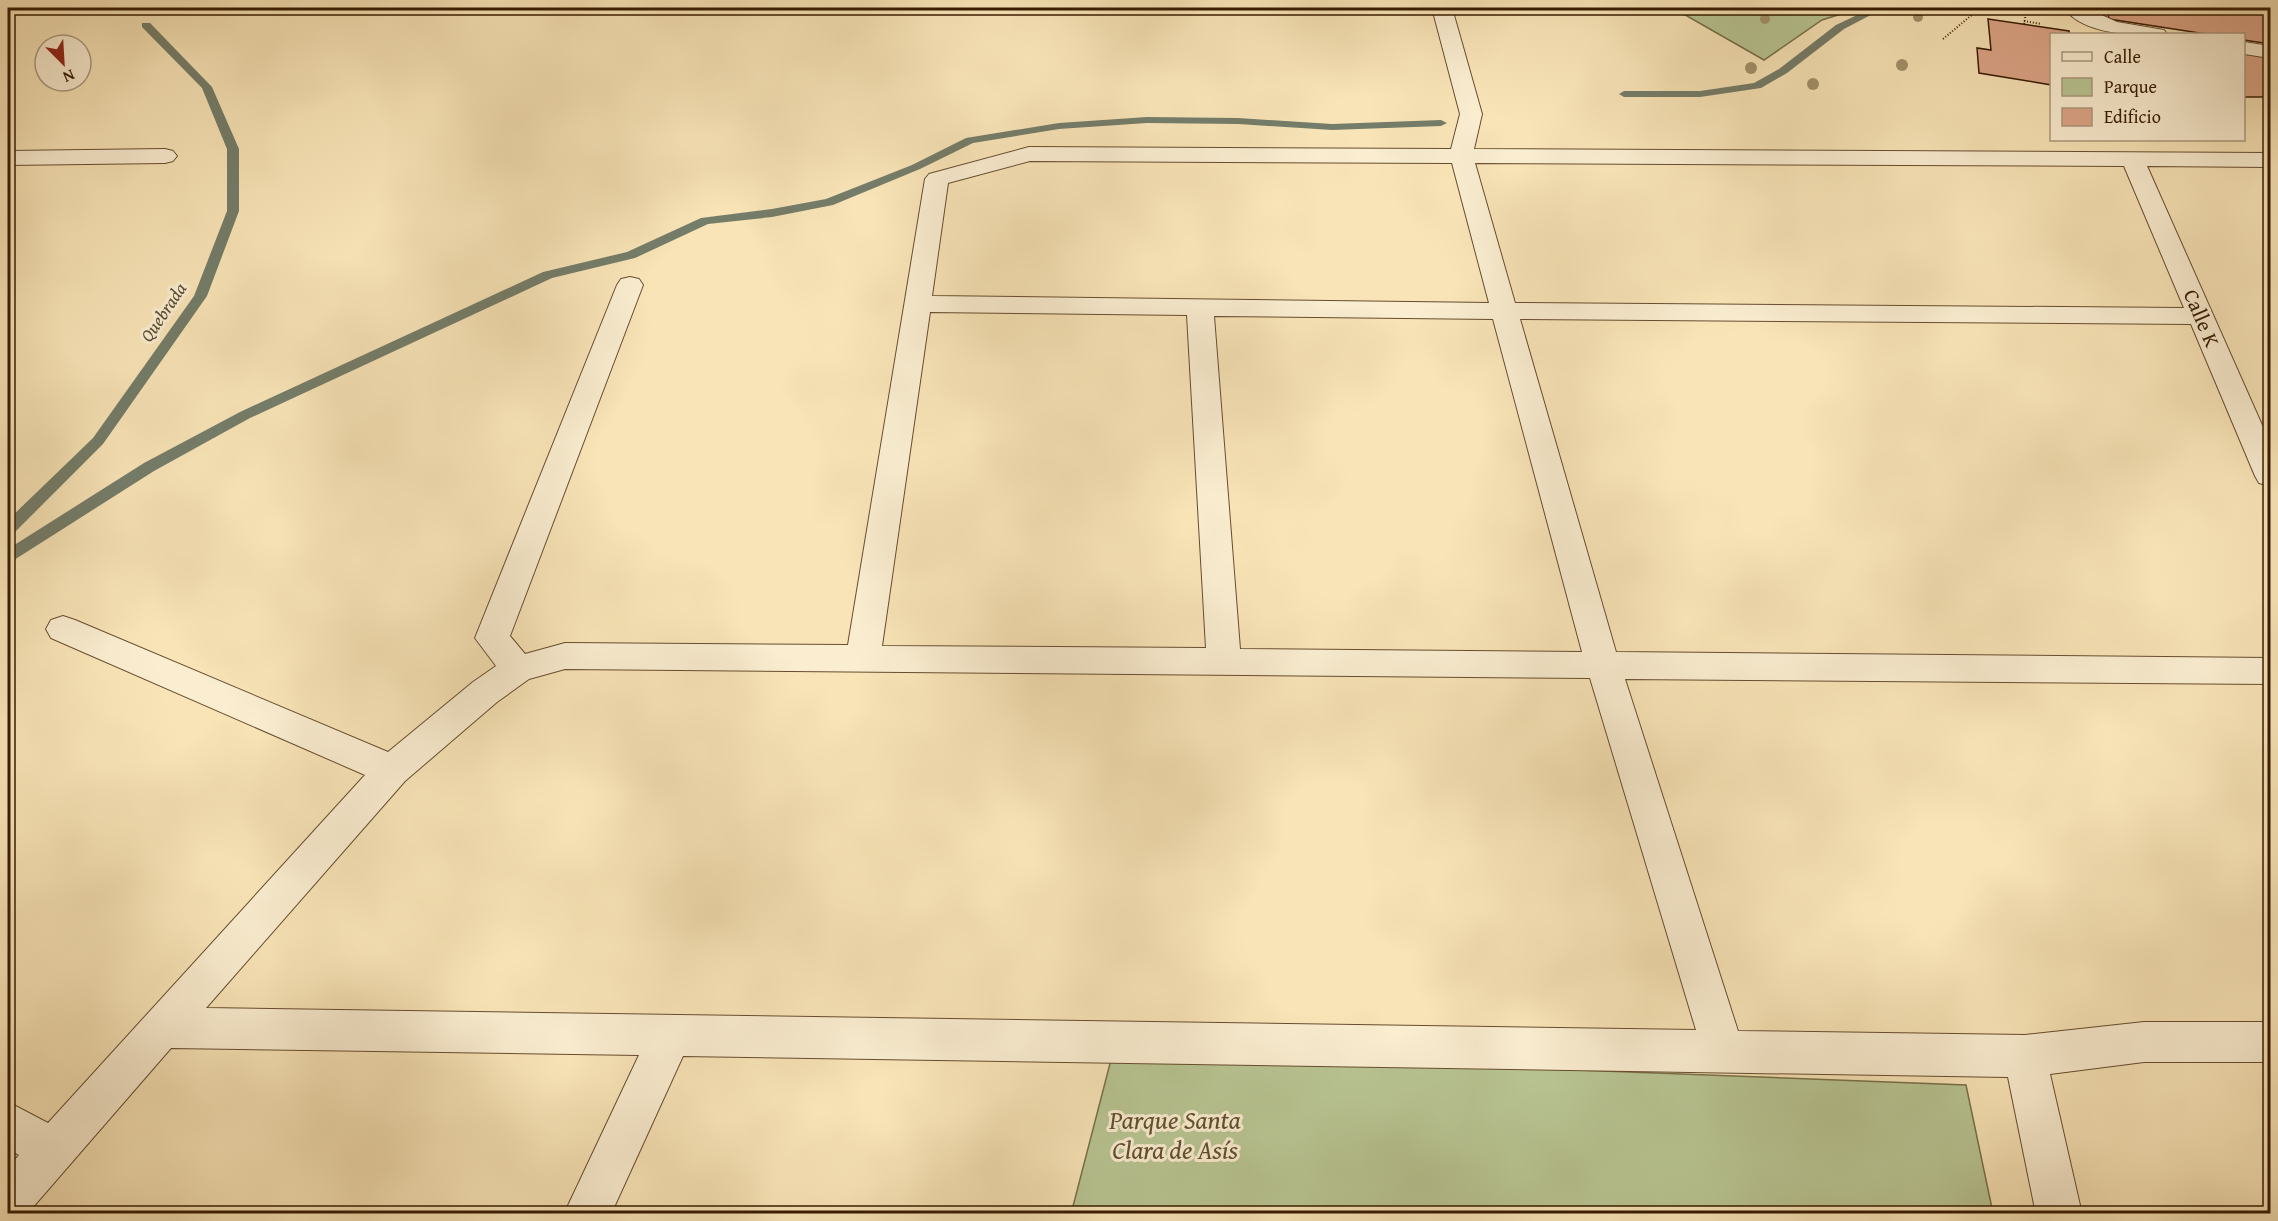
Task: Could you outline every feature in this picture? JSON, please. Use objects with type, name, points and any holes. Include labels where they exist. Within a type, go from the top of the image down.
[{"type":"street","points":[[1442,8],[1471,114],[1461,155],[1603,665],[1723,1050]]},
{"type":"street","points":[[863,659],[937,179],[1029,154],[2271,160]]},
{"type":"street","points":[[8,158],[165,156]]},
{"type":"street","name":"Calle K","points":[[2133,160],[2271,476]]},
{"type":"street","points":[[518,669],[492,638],[630,285]]},
{"type":"street","points":[[918,304],[1506,312],[2201,316]]},
{"type":"street","points":[[1200,307],[1224,663]]},
{"type":"street","points":[[63,629],[392,770]]},
{"type":"street","points":[[8,1201],[392,770],[485,692],[518,669],[565,656],[2271,671]]},
{"type":"street","points":[[164,1028],[2025,1056],[2144,1042],[2271,1042]]},
{"type":"street","points":[[587,1214],[671,1035]]},
{"type":"street","points":[[2025,1056],[2059,1214]]},
{"type":"street","points":[[8,1124],[54,1151]]},
{"type":"lane","points":[[2074,8],[2093,20],[2122,29],[2150,33]]},
{"type":"lane","points":[[2245,48],[2271,52]]},
{"type":"path","points":[[1943,39],[1980,8]]},
{"type":"path","points":[[2024,24],[2027,8]]},
{"type":"green space","points":[[1673,8],[1860,8],[1822,20],[1764,60]]},
{"type":"green space","name":"Parque Santa Clara de Asís","points":[[1113,1052],[1966,1085],[1993,1213],[1071,1214]]},
{"type":"building","points":[[2107,8],[2270,8],[2270,44],[2245,40],[2245,33],[2200,33],[2109,19]]},
{"type":"building","points":[[1988,19],[2069,31],[2070,33],[2050,33],[2050,85],[1979,73],[1977,48],[1991,50]]},
{"type":"building","points":[[2245,51],[2270,55],[2270,97],[2245,97]]},
{"type":"waterway","points":[[1624,94],[1700,94],[1757,86],[1783,71],[1840,27],[1879,8]]},
{"type":"waterway","name":"Quebrada","points":[[8,529],[98,441],[200,296],[233,211],[233,149],[207,87],[146,25]]},
{"type":"waterway","points":[[8,556],[149,467],[245,415],[548,275],[631,255],[705,221],[772,213],[829,202],[916,167],[970,140],[1059,126],[1147,120],[1238,121],[1332,127],[1441,123]]}]
